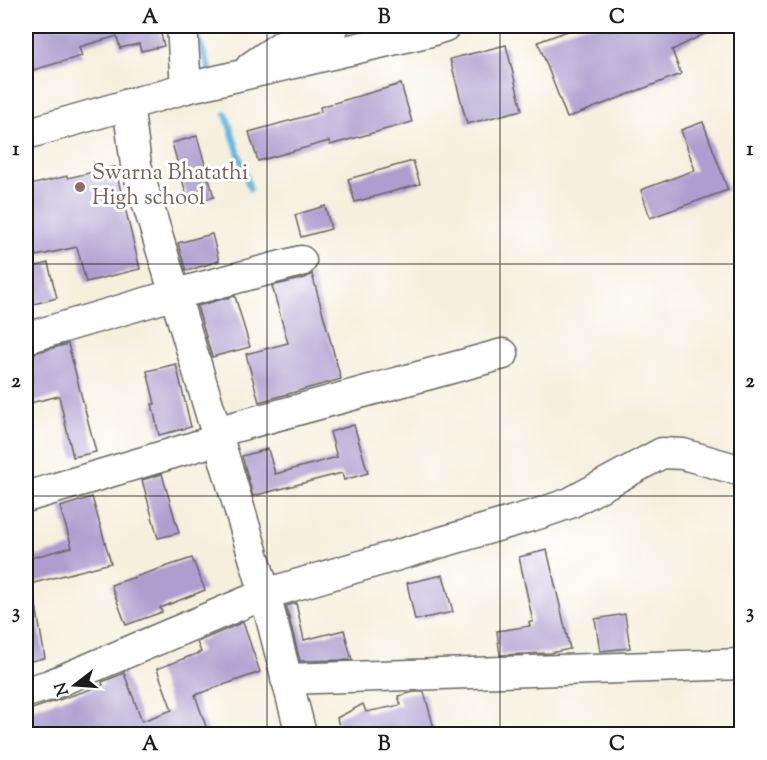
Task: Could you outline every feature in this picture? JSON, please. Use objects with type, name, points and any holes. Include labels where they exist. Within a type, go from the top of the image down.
[{"type":"street","points":[[182,26],[186,87]]},
{"type":"street","points":[[239,75],[290,40],[334,26]]},
{"type":"street","points":[[26,134],[186,87],[432,28]]},
{"type":"street","points":[[128,104],[136,165],[265,594],[286,679],[293,733]]},
{"type":"street","points":[[26,338],[176,294],[301,261]]},
{"type":"street","points":[[26,497],[216,436],[503,354]]},
{"type":"street","points":[[26,692],[50,685],[265,594],[560,506],[662,453],[683,454],[741,471]]},
{"type":"street","points":[[286,679],[741,664]]},
{"type":"building","points":[[26,26],[159,26],[164,46],[141,51],[139,44],[120,48],[117,36],[79,47],[82,56],[26,72]]},
{"type":"building","points":[[581,26],[720,26],[672,50],[681,74],[567,118],[538,42]]},
{"type":"building","points":[[506,45],[522,110],[467,124],[450,59]]},
{"type":"building","points":[[401,84],[412,122],[330,145],[329,141],[258,161],[249,132],[321,112],[320,107]]},
{"type":"building","points":[[703,122],[728,190],[650,218],[641,190],[695,170],[681,130]]},
{"type":"building","points":[[197,136],[214,197],[189,204],[172,143]]},
{"type":"building","points":[[413,161],[420,184],[355,202],[348,179]]},
{"type":"building","points":[[115,167],[140,269],[86,282],[77,247],[36,256],[26,216],[26,186]]},
{"type":"building","points":[[325,206],[331,229],[301,237],[295,215]]},
{"type":"building","points":[[212,234],[219,261],[186,271],[178,243]]},
{"type":"building","points":[[48,263],[57,298],[26,306],[26,269]]},
{"type":"building","points":[[312,274],[341,379],[259,402],[246,354],[288,343],[272,286],[305,278]]},
{"type":"building","points":[[235,296],[250,347],[212,357],[197,306]]},
{"type":"building","points":[[68,344],[96,452],[73,457],[59,396],[26,404],[26,355]]},
{"type":"building","points":[[176,364],[191,427],[159,435],[147,371]]},
{"type":"building","points":[[354,425],[368,473],[344,480],[342,473],[253,496],[242,456],[268,449],[275,474],[337,457],[330,432]]},
{"type":"building","points":[[162,474],[179,533],[158,538],[142,480]]},
{"type":"building","points":[[92,497],[111,563],[26,585],[26,559],[72,547],[60,507]]},
{"type":"building","points":[[547,550],[570,649],[550,653],[500,655],[497,631],[530,626],[529,622],[533,622],[519,557]]},
{"type":"building","points":[[192,558],[205,590],[160,608],[162,612],[126,625],[111,585]]},
{"type":"building","points":[[443,575],[453,612],[415,620],[407,583]]},
{"type":"building","points":[[34,594],[45,658],[26,662],[26,595]]},
{"type":"building","points":[[296,603],[304,640],[344,630],[352,660],[300,661],[286,606]]},
{"type":"building","points":[[625,614],[630,648],[600,651],[595,619]]},
{"type":"building","points":[[243,622],[260,672],[195,695],[209,735],[26,735],[26,711],[103,685],[102,682],[124,673],[142,721],[172,710],[157,669],[201,652],[197,642]]},
{"type":"building","points":[[424,692],[436,735],[341,735],[337,718],[363,704],[366,712],[401,705],[398,696]]},
{"type":"waterway","points":[[196,32],[211,73]]},
{"type":"waterway","points":[[226,114],[250,189]]},
{"type":"place","name":"Swarna Bhatathi High school","points":[[80,187]]}]
